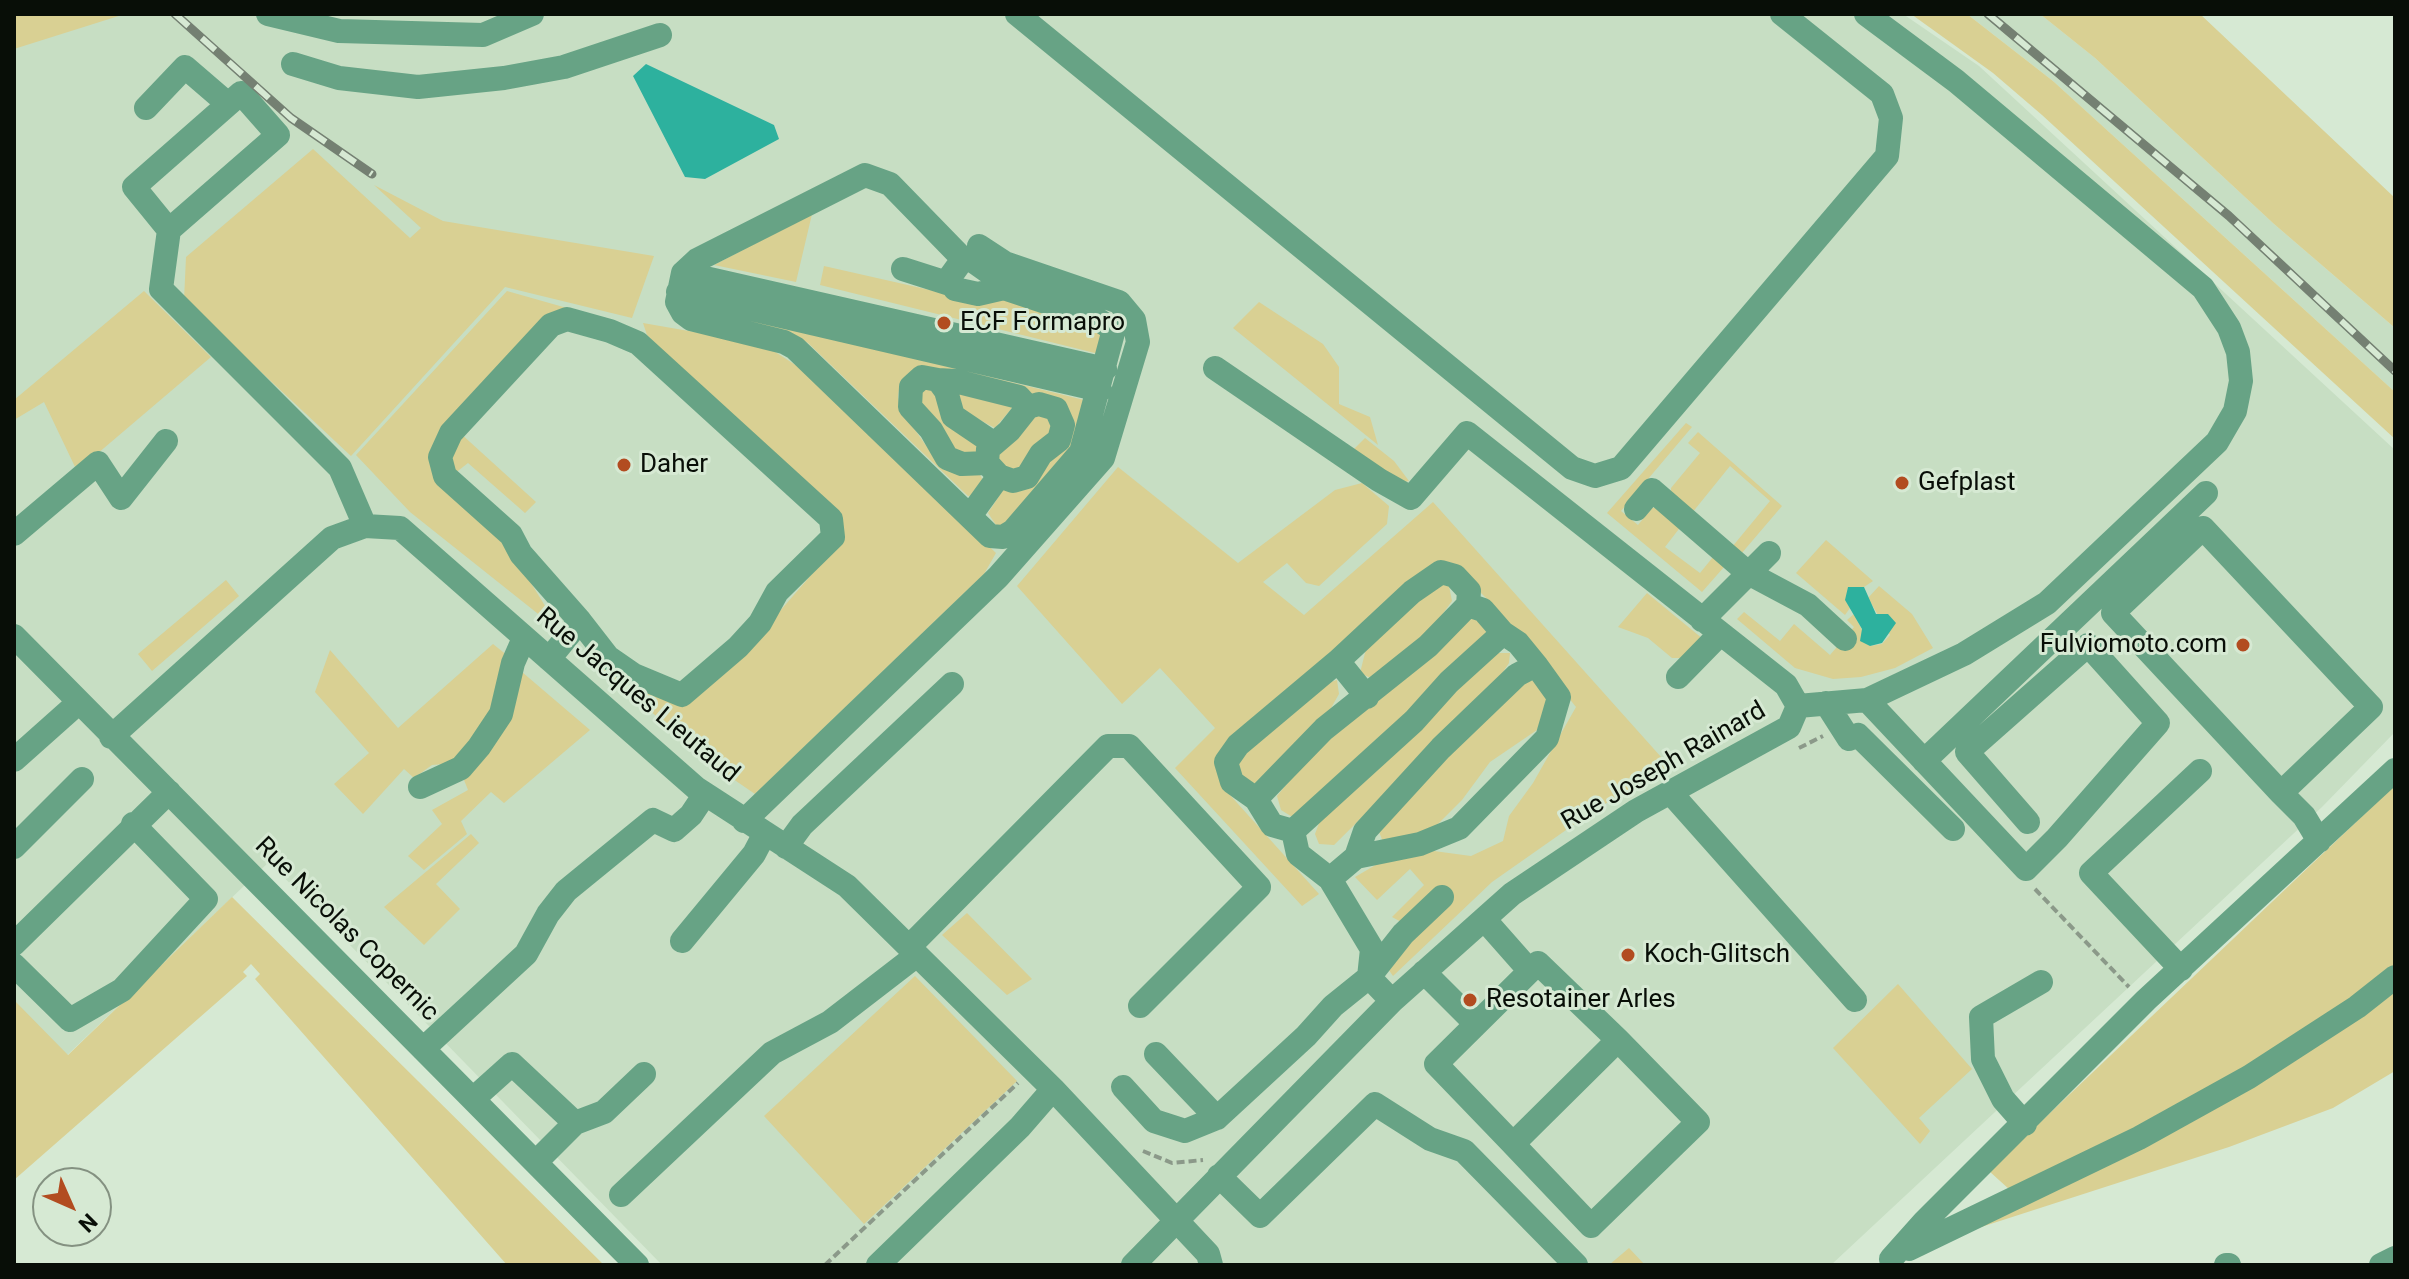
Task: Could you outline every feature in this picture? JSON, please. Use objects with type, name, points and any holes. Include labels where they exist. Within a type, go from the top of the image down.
[{"type":"street","points":[[268,14],[339,31],[483,35],[532,14]]},
{"type":"street","points":[[1017,14],[1572,468],[1595,476],[1621,468],[1887,156],[1891,118],[1882,94],[1782,14]]},
{"type":"street","points":[[1798,706],[1867,700],[1964,654],[2047,603],[2217,442],[2235,411],[2241,381],[2238,352],[2229,328],[2203,288],[1956,81],[1866,14]]},
{"type":"street","points":[[293,64],[339,78],[418,87],[504,78],[564,67],[660,35]]},
{"type":"street","points":[[146,108],[185,67],[228,104]]},
{"type":"street","points":[[111,737],[332,538],[365,526],[340,468],[161,289],[169,230],[278,135],[241,93],[134,187],[169,230]]},
{"type":"street","points":[[865,175],[890,184],[960,256],[973,261],[1004,288],[1106,323],[1113,333],[1081,452],[1013,531],[1003,537],[990,536],[795,348],[784,342],[691,319],[679,308],[681,283],[697,260],[865,175]]},
{"type":"street","points":[[682,941],[754,854],[755,827],[998,577],[1103,458],[1138,342],[1134,320],[1119,302],[1005,263],[980,247],[967,243],[952,270],[950,284]]},
{"type":"street","points":[[903,269],[950,284],[963,292],[978,294],[1004,288]]},
{"type":"street","points":[[681,283],[1102,380]]},
{"type":"street","points":[[567,319],[610,331],[638,343],[831,519],[833,537],[777,592],[760,623],[738,647],[682,695],[634,675],[608,657],[580,621],[521,554],[511,535],[445,476],[440,457],[451,433],[551,325],[567,319]]},
{"type":"street","name":"Rue Joseph Rainard","points":[[1133,1265],[1392,1001],[1512,894],[1670,792],[1789,727],[1798,706],[1786,685],[1467,433],[1411,498],[1215,368]]},
{"type":"street","points":[[993,461],[962,464],[947,458],[931,430],[910,407],[908,392],[918,379],[928,376],[1019,397],[1028,407]]},
{"type":"street","points":[[938,380],[946,391],[953,416],[993,461],[1013,481],[1027,477],[1041,454],[1062,435],[1062,418],[1056,409],[1039,404],[1028,407],[1009,431],[993,461],[970,516]]},
{"type":"street","points":[[14,534],[98,463],[121,498],[166,441]]},
{"type":"street","points":[[1636,509],[1652,490],[1748,573],[1808,605],[1845,639]]},
{"type":"street","points":[[1924,761],[2206,493]]},
{"type":"street","name":"Rue Jacques Lieutaud","points":[[365,526],[400,528],[705,794],[847,886],[1053,1089],[1208,1254],[1211,1265]]},
{"type":"street","points":[[2281,793],[2371,707],[2203,528],[2113,613],[2281,793],[2304,816],[2319,841]]},
{"type":"street","points":[[1678,677],[1748,573],[1769,553]]},
{"type":"street","points":[[1256,799],[1324,729],[1428,646],[1468,605],[1469,591],[1455,576],[1441,572],[1412,592],[1338,661],[1238,745],[1226,762],[1232,782],[1256,799],[1272,825],[1293,831]]},
{"type":"street","points":[[1330,879],[1356,857],[1420,844],[1459,828],[1547,738],[1559,697],[1518,643],[1503,633],[1483,610],[1468,605]]},
{"type":"street","points":[[549,659],[580,621]]},
{"type":"street","points":[[1293,831],[1414,721],[1449,682],[1503,633]]},
{"type":"street","name":"Rue Nicolas Copernic","points":[[14,636],[637,1265]]},
{"type":"street","points":[[420,787],[461,768],[479,747],[501,714],[513,663],[524,638]]},
{"type":"street","points":[[1867,700],[2026,869],[2158,723],[2088,645],[1967,752],[2028,822]]},
{"type":"street","points":[[1338,661],[1367,697]]},
{"type":"street","points":[[1356,857],[1365,831],[1430,759],[1517,675],[1536,665]]},
{"type":"street","points":[[786,847],[802,825],[952,684]]},
{"type":"street","points":[[14,760],[78,703]]},
{"type":"street","points":[[1826,703],[1849,739],[1858,735],[1953,829]]},
{"type":"street","points":[[621,1195],[772,1053],[830,1022],[913,951],[1108,746],[1129,746],[1259,887],[1140,1006]]},
{"type":"street","points":[[1888,1262],[1924,1222],[2181,969],[2395,770]]},
{"type":"street","points":[[2181,969],[2091,873],[2200,771]]},
{"type":"street","points":[[14,847],[82,779]]},
{"type":"street","points":[[14,944],[169,792]]},
{"type":"street","points":[[1670,792],[1855,1000]]},
{"type":"street","points":[[423,1049],[526,954],[548,914],[566,891],[653,820],[674,830],[691,815],[705,794]]},
{"type":"street","points":[[14,965],[70,1020],[122,990],[206,899],[133,824]]},
{"type":"street","points":[[1293,831],[1298,854],[1330,879],[1372,949],[1369,977],[1392,1001]]},
{"type":"street","points":[[1123,1087],[1154,1121],[1185,1131],[1217,1118],[1306,1036],[1333,1006],[1369,977],[1403,934],[1442,897]]},
{"type":"street","points":[[1484,919],[1529,970]]},
{"type":"street","points":[[1538,963],[1698,1122],[1591,1226],[1436,1064],[1529,970],[1538,963]]},
{"type":"street","points":[[1424,972],[1476,1024]]},
{"type":"street","points":[[1888,1262],[1982,1211],[2139,1138],[2249,1077],[2357,1007],[2395,977]]},
{"type":"street","points":[[2025,1124],[2003,1099],[1983,1059],[1981,1017],[2041,982]]},
{"type":"street","points":[[1513,1144],[1618,1040]]},
{"type":"street","points":[[1156,1054],[1217,1118]]},
{"type":"street","points":[[473,1099],[512,1064],[575,1123]]},
{"type":"street","points":[[536,1162],[575,1123],[604,1112],[644,1074]]},
{"type":"street","points":[[878,1265],[1020,1127],[1053,1089]]},
{"type":"street","points":[[1219,1176],[1260,1216],[1375,1104],[1430,1139],[1464,1151],[1576,1265]]},
{"type":"street","points":[[2381,1265],[2395,1258]]},
{"type":"path","points":[[825,1265],[1024,1078]]},
{"type":"shaded area","points":[[14,14],[1903,14],[1979,66],[2395,450],[2395,732],[2322,807],[1831,1265],[662,1265],[269,862],[14,1106]]},
{"type":"shaded area","points":[[14,14],[125,14],[14,49]]},
{"type":"shaded area","points":[[1911,14],[1967,14],[2053,81],[2395,392],[2395,439],[2042,115],[1993,73]]},
{"type":"shaded area","points":[[1967,14],[2040,14],[2095,58],[2274,224],[2395,328],[2395,392],[2053,81]]},
{"type":"shaded area","points":[[2040,14],[2200,14],[2395,198],[2395,328],[2274,224],[2095,58]]},
{"type":"shaded area","points":[[313,149],[410,238],[421,228],[374,185],[443,221],[654,256],[632,318],[505,287],[351,456],[184,300],[186,257]]},
{"type":"shaded area","points":[[812,214],[796,282],[714,265]]},
{"type":"shaded area","points":[[824,266],[974,300],[997,295],[1105,334],[1099,354],[820,285]]},
{"type":"shaded area","points":[[144,291],[211,357],[77,471],[44,402],[14,420],[14,400]]},
{"type":"shaded area","points":[[507,291],[581,312],[434,454],[505,541],[547,609],[542,617],[410,512],[356,455]]},
{"type":"shaded area","points":[[1259,302],[1323,344],[1339,367],[1339,404],[1370,417],[1378,445],[1233,328]]},
{"type":"shaded area","points":[[695,304],[1088,401],[1078,441],[1004,527],[996,525],[988,513],[1003,490],[1029,489],[1048,461],[1072,436],[1075,423],[1062,401],[917,369],[900,383],[898,397],[901,410],[941,467],[980,475],[984,482],[974,495],[968,496],[808,343],[783,330],[694,310]]},
{"type":"shaded area","points":[[643,323],[763,344],[814,377],[996,553],[984,574],[755,794],[720,770],[598,667],[602,662],[665,696],[780,611],[844,537],[647,335]]},
{"type":"shaded area","points":[[955,385],[1017,402],[995,428],[963,411]]},
{"type":"shaded area","points":[[933,386],[979,444],[976,456],[952,449],[921,410],[922,388]]},
{"type":"shaded area","points":[[1036,413],[1051,416],[1053,432],[1026,465],[1013,472],[996,460],[996,453]]},
{"type":"shaded area","points":[[1686,423],[1692,427],[1621,511],[1638,525],[1652,508],[1660,507],[1682,525],[1665,547],[1700,573],[1713,557],[1724,567],[1702,592],[1607,513]]},
{"type":"shaded area","points":[[459,432],[536,502],[525,513],[468,463],[454,474],[450,468]]},
{"type":"shaded area","points":[[1698,432],[1782,506],[1741,554],[1732,547],[1770,501],[1730,466],[1692,513],[1671,495],[1671,488],[1700,453],[1688,443]]},
{"type":"shaded area","points":[[1365,438],[1394,461],[1409,481],[1401,483],[1352,451]]},
{"type":"shaded area","points":[[1118,467],[1238,563],[1335,490],[1362,483],[1389,506],[1387,524],[1319,586],[1306,583],[1287,563],[1263,582],[1304,615],[1433,502],[1670,767],[1596,809],[1492,882],[1393,976],[1386,966],[1405,924],[1392,917],[1424,885],[1410,869],[1377,900],[1355,877],[1379,863],[1405,855],[1434,851],[1471,856],[1503,841],[1509,816],[1533,783],[1576,707],[1500,612],[1450,562],[1423,571],[1266,710],[1221,785],[1319,894],[1302,906],[1175,768],[1215,728],[1160,668],[1122,704],[1017,586]]},
{"type":"shaded area","points":[[1826,540],[1873,581],[1864,587],[1848,587],[1846,600],[1850,608],[1845,615],[1796,573]]},
{"type":"shaded area","points":[[226,580],[239,596],[152,671],[138,654]]},
{"type":"shaded area","points":[[1435,583],[1449,586],[1452,601],[1434,626],[1373,679],[1360,673],[1368,641]]},
{"type":"shaded area","points":[[1879,586],[1912,614],[1933,648],[1895,668],[1861,677],[1833,679],[1795,668],[1737,619],[1744,612],[1780,641],[1794,624],[1830,655],[1854,627],[1847,620],[1854,614],[1870,646],[1882,644],[1890,635],[1868,598]]},
{"type":"shaded area","points":[[1647,593],[1703,639],[1684,658],[1672,658],[1648,638],[1618,627]]},
{"type":"shaded area","points":[[1477,618],[1492,640],[1294,818],[1281,810],[1277,796],[1317,747],[1468,620]]},
{"type":"shaded area","points":[[493,644],[508,656],[498,706],[455,763],[432,765],[414,778],[404,769],[363,814],[334,784],[369,753],[315,692],[330,650],[398,728]]},
{"type":"shaded area","points":[[1498,653],[1510,653],[1509,663],[1493,687],[1334,845],[1319,844],[1315,834],[1321,818],[1413,737],[1477,669]]},
{"type":"shaded area","points":[[515,666],[590,730],[504,803],[491,792],[461,821],[467,834],[424,870],[408,856],[442,824],[432,810],[468,790],[464,780]]},
{"type":"shaded area","points":[[1337,680],[1339,694],[1319,729],[1262,784],[1248,783],[1237,769],[1238,755],[1317,686]]},
{"type":"shaded area","points":[[1534,680],[1543,689],[1548,704],[1537,730],[1490,762],[1462,800],[1430,832],[1383,842],[1376,824],[1517,684]]},
{"type":"shaded area","points":[[2395,785],[2395,966],[2352,999],[2244,1068],[2146,1123],[2010,1190],[1989,1171]]},
{"type":"shaded area","points":[[471,834],[479,843],[436,884],[460,909],[424,945],[384,907]]},
{"type":"shaded area","points":[[232,897],[604,1265],[507,1265],[255,979],[260,974],[251,964],[243,972],[247,976],[14,1180],[14,1000],[68,1055]]},
{"type":"shaded area","points":[[967,913],[1032,979],[1007,995],[942,935]]},
{"type":"shaded area","points":[[915,976],[1017,1081],[864,1224],[764,1116]]},
{"type":"shaded area","points":[[1898,984],[1972,1069],[1919,1118],[1930,1131],[1920,1144],[1833,1048]]},
{"type":"shaded area","points":[[2395,986],[2395,1071],[2333,1108],[2229,1147],[1941,1240]]},
{"type":"shaded area","points":[[1629,1248],[1645,1265],[1609,1265]]},
{"type":"water","points":[[646,64],[774,125],[779,139],[705,179],[685,177],[633,76]]},
{"type":"water","points":[[1848,587],[1864,587],[1876,614],[1888,614],[1896,623],[1882,643],[1870,646],[1860,641],[1862,629],[1845,600]]},
{"type":"railway","points":[[175,14],[291,118],[372,174]]},
{"type":"railway","points":[[1988,14],[2229,216],[2395,371]]},
{"type":"place","name":"ECF Formapro","points":[[944,323]]},
{"type":"place","name":"Daher","points":[[624,465]]},
{"type":"place","name":"Gefplast","points":[[1902,483]]},
{"type":"place","name":"Fulviomoto.com","points":[[2243,645]]},
{"type":"place","name":"Koch-Glitsch","points":[[1628,955]]},
{"type":"place","name":"Resotainer Arles","points":[[1470,1000]]}]
